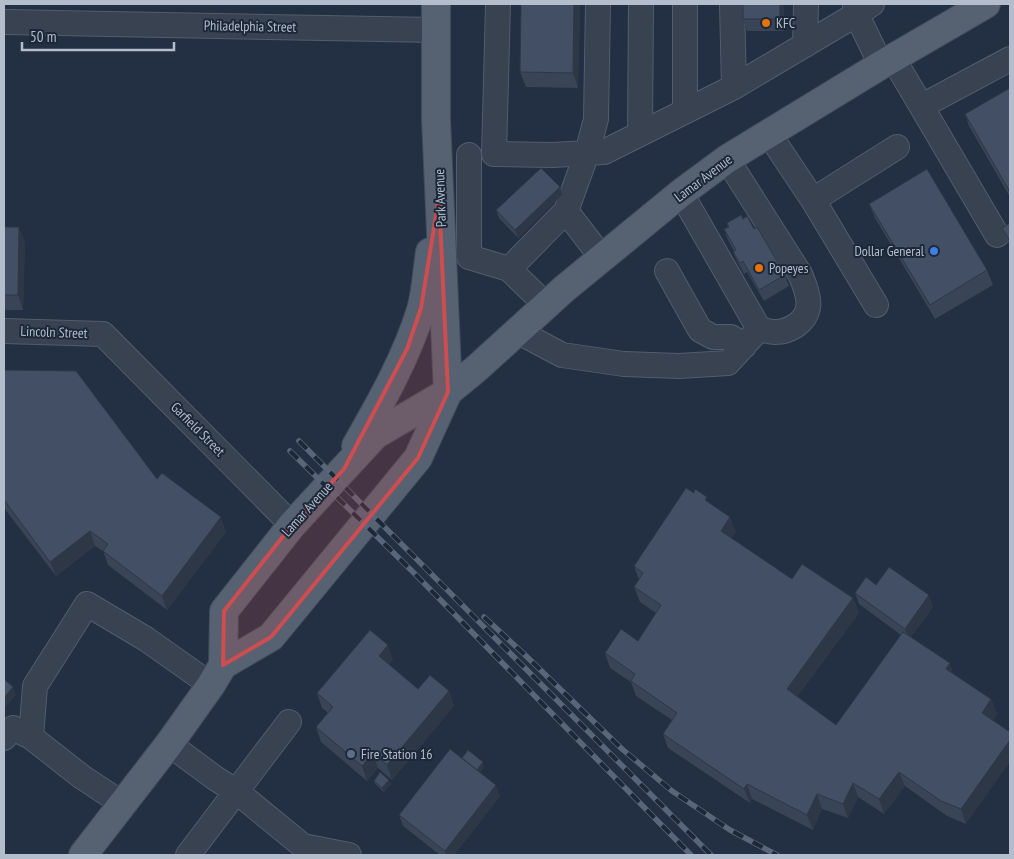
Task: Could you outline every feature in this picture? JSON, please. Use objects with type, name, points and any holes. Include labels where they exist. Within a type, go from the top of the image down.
[{"type":"main road","name":"Lamar Avenue","points":[[217,675],[224,611],[292,525],[375,435],[448,392],[564,289],[727,159],[887,61],[986,4]]},
{"type":"main road","name":"Park Avenue","points":[[436,17],[436,119],[448,392]]},
{"type":"main road","points":[[344,469],[407,349],[421,308],[439,196]]},
{"type":"main road","name":"Lamar Avenue","points":[[83,855],[169,744],[217,675],[271,637],[418,458],[448,392]]},
{"type":"street","points":[[494,154],[498,4]]},
{"type":"street","points":[[509,269],[566,211],[587,153],[596,119],[598,4]]},
{"type":"street","points":[[640,134],[641,4]]},
{"type":"street","points":[[685,4],[685,111]]},
{"type":"street","points":[[732,4],[734,87]]},
{"type":"street","points":[[805,45],[806,4]]},
{"type":"street","points":[[438,157],[604,152],[734,87],[805,45],[861,7],[887,61],[922,106],[997,235]]},
{"type":"street","name":"Philadelphia Street","points":[[4,22],[436,17]]},
{"type":"street","points":[[922,106],[1010,59]]},
{"type":"street","points":[[769,134],[813,200],[876,305]]},
{"type":"street","points":[[813,200],[898,147]]},
{"type":"street","points":[[469,155],[469,257],[509,269],[546,305]]},
{"type":"street","points":[[681,194],[760,329],[776,332],[792,328],[802,320],[808,308],[806,291],[800,274],[727,159]]},
{"type":"street","points":[[566,211],[602,258]]},
{"type":"street","points":[[441,229],[469,231]]},
{"type":"street","points":[[667,271],[700,330],[713,336],[731,337],[744,346]]},
{"type":"street","points":[[517,331],[562,355],[624,364],[679,366],[728,363],[760,329]]},
{"type":"street","name":"Lincoln Street","points":[[4,331],[104,334]]},
{"type":"street","name":"Garfield Street","points":[[104,334],[292,525]]},
{"type":"street","points":[[31,737],[35,686],[87,604],[146,639],[217,675]]},
{"type":"street","points":[[188,855],[289,722]]},
{"type":"street","points":[[4,738],[13,728],[31,737],[82,777],[123,804]]},
{"type":"street","points":[[169,744],[237,792],[303,846],[349,855]]},
{"type":"highlighted area","points":[[439,197],[448,392],[418,458],[271,637],[223,665],[224,611],[292,525],[344,469],[407,349],[421,308]]},
{"type":"building","points":[[521,4],[574,4],[573,73],[520,72]]},
{"type":"building","points":[[743,4],[780,4],[780,19],[743,19]]},
{"type":"building","points":[[1010,88],[1010,192],[965,114]]},
{"type":"building","points":[[541,168],[560,187],[515,230],[496,210]]},
{"type":"building","name":"Dollar General","points":[[927,169],[987,270],[930,305],[869,204]]},
{"type":"building","name":"Popeyes","points":[[741,215],[743,219],[747,216],[754,229],[757,227],[785,275],[759,290],[743,261],[740,263],[733,252],[736,250],[724,229],[729,227],[727,223]]},
{"type":"building","points":[[1010,223],[1010,241],[1002,228]]},
{"type":"building","points":[[4,227],[19,227],[18,295],[4,295]]},
{"type":"building","points":[[4,370],[76,371],[157,479],[162,473],[221,517],[162,596],[103,551],[108,544],[90,531],[50,562],[4,500]]},
{"type":"building","points":[[686,488],[694,493],[695,489],[707,497],[705,500],[730,517],[721,531],[792,579],[802,564],[853,598],[787,689],[836,725],[903,632],[950,663],[946,669],[991,699],[982,713],[1010,732],[1010,740],[961,809],[941,801],[899,772],[879,799],[853,783],[843,804],[817,794],[807,815],[747,784],[744,789],[663,734],[677,713],[631,681],[635,674],[605,653],[621,629],[638,641],[661,605],[634,587],[643,573],[634,566]]},
{"type":"building","points":[[889,567],[929,595],[905,629],[855,593],[866,577],[876,585]]},
{"type":"building","points":[[370,630],[388,645],[379,656],[418,689],[430,675],[449,691],[387,765],[373,753],[362,766],[316,727],[333,707],[317,693]]},
{"type":"building","points":[[4,679],[13,687],[4,698]]},
{"type":"building","points":[[450,749],[496,785],[445,851],[399,815]]},
{"type":"building","points":[[468,750],[483,762],[477,770],[462,758]]},
{"type":"building","points":[[380,772],[389,780],[382,788],[374,781]]},
{"type":"railway","points":[[299,441],[711,855]]},
{"type":"railway","points":[[290,451],[414,573],[691,855]]},
{"type":"railway","points":[[484,617],[622,749],[672,791],[730,830],[777,855]]},
{"type":"place","name":"KFC","points":[[766,23]]},
{"type":"place","name":"Dollar General","points":[[934,251]]},
{"type":"place","name":"Popeyes","points":[[759,268]]},
{"type":"place","name":"Fire Station 16","points":[[351,754]]}]
